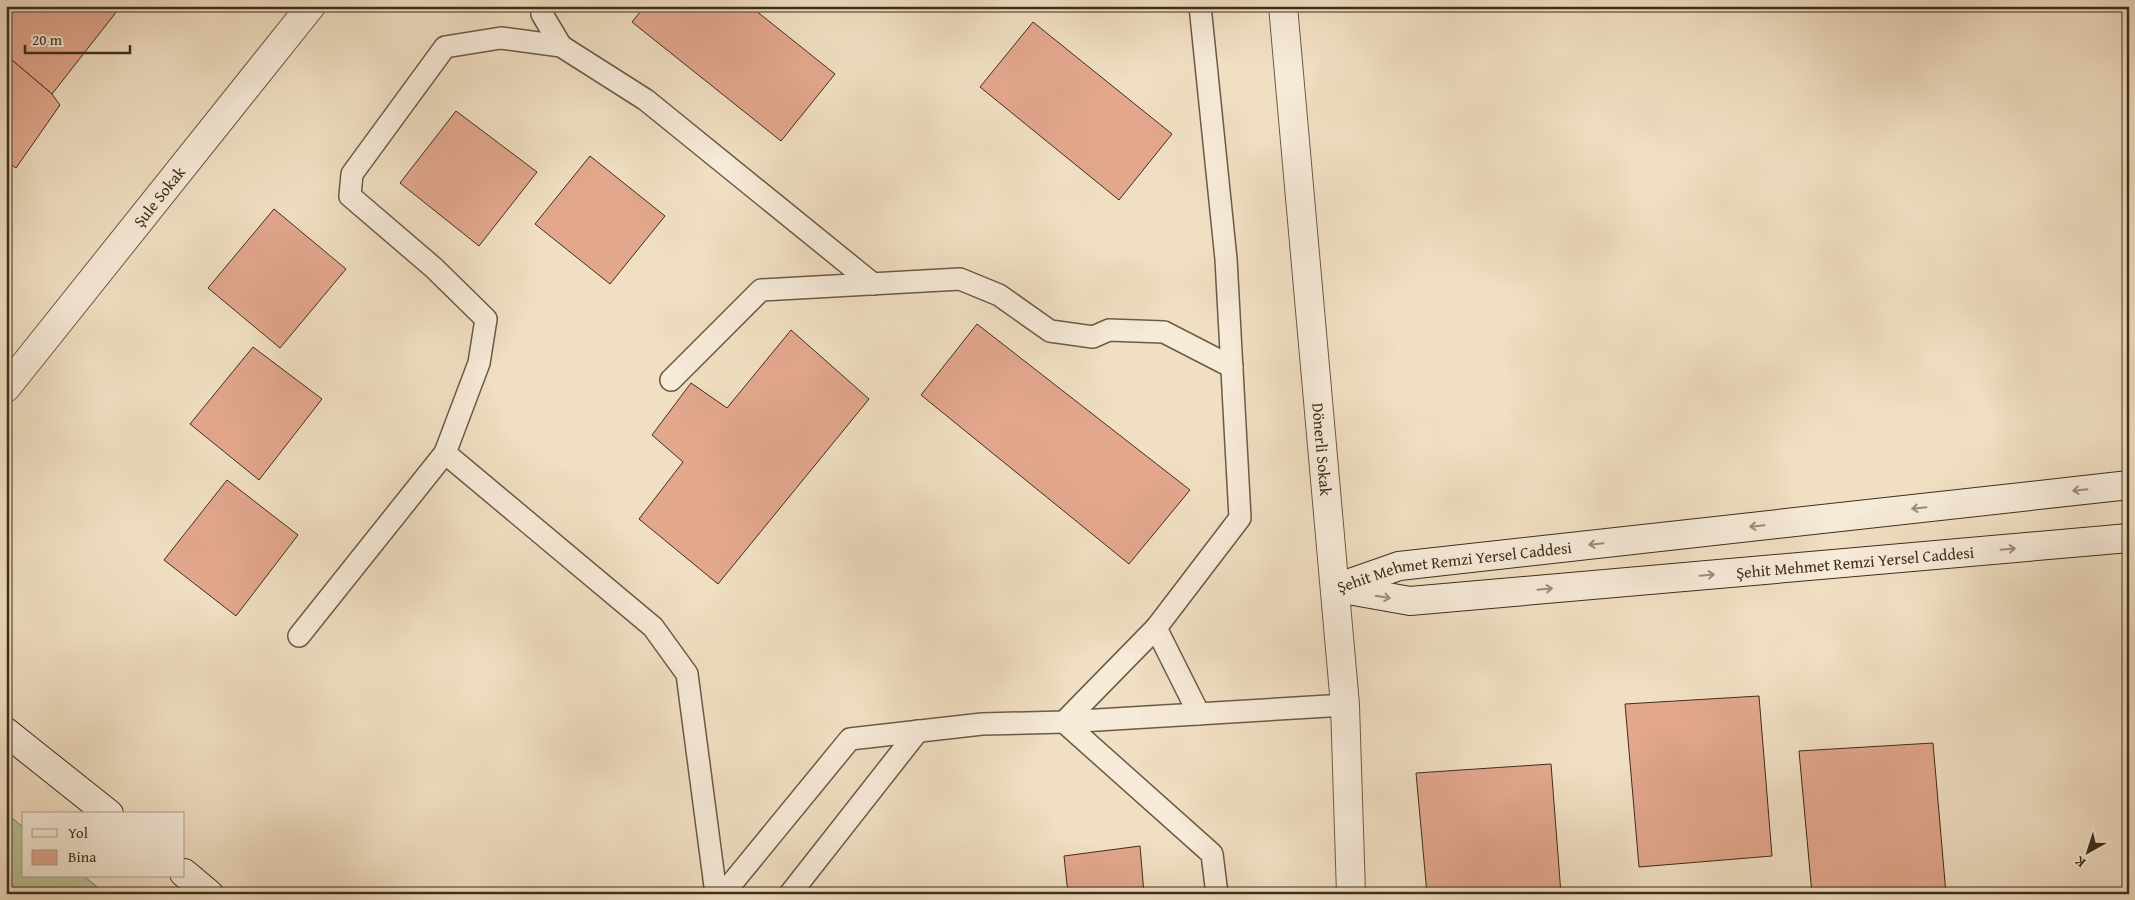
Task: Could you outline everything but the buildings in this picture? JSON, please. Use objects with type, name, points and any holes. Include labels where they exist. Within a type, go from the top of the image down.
[{"type":"main road","name":"Şule Sokak","points":[[6,388],[311,6]]},
{"type":"main road","name":"Dönerli Sokak","points":[[1283,6],[1345,705],[1351,894]]},
{"type":"main road","name":"Şehit Mehmet Remzi Yersel Caddesi","points":[[1336,588],[1399,566],[2129,485]]},
{"type":"main road","name":"Şehit Mehmet Remzi Yersel Caddesi","points":[[1336,588],[1410,601],[2129,538]]},
{"type":"main road","points":[[6,732],[106,812]]},
{"type":"main road","points":[[185,874],[209,894]]},
{"type":"lane","points":[[543,6],[542,14],[561,46]]},
{"type":"lane","points":[[1064,722],[1156,628],[1240,518],[1226,259],[1200,6]]},
{"type":"lane","points":[[299,636],[445,453],[479,363],[486,319],[434,268],[350,196],[352,174],[445,48],[501,38],[561,46],[646,100],[873,284]]},
{"type":"lane","points":[[672,380],[761,290],[960,279],[1000,295],[1050,332],[1093,337],[1109,330],[1164,332],[1232,367]]},
{"type":"lane","points":[[445,453],[653,627],[687,674],[716,894]]},
{"type":"lane","points":[[1156,628],[1199,714]]},
{"type":"lane","points":[[723,894],[850,739],[982,724],[1064,722],[1345,705]]},
{"type":"lane","points":[[1064,722],[1212,854],[1218,894]]},
{"type":"lane","points":[[790,894],[918,731]]},
{"type":"green space","points":[[6,813],[22,826],[22,878],[86,878],[106,894],[6,894]]}]
